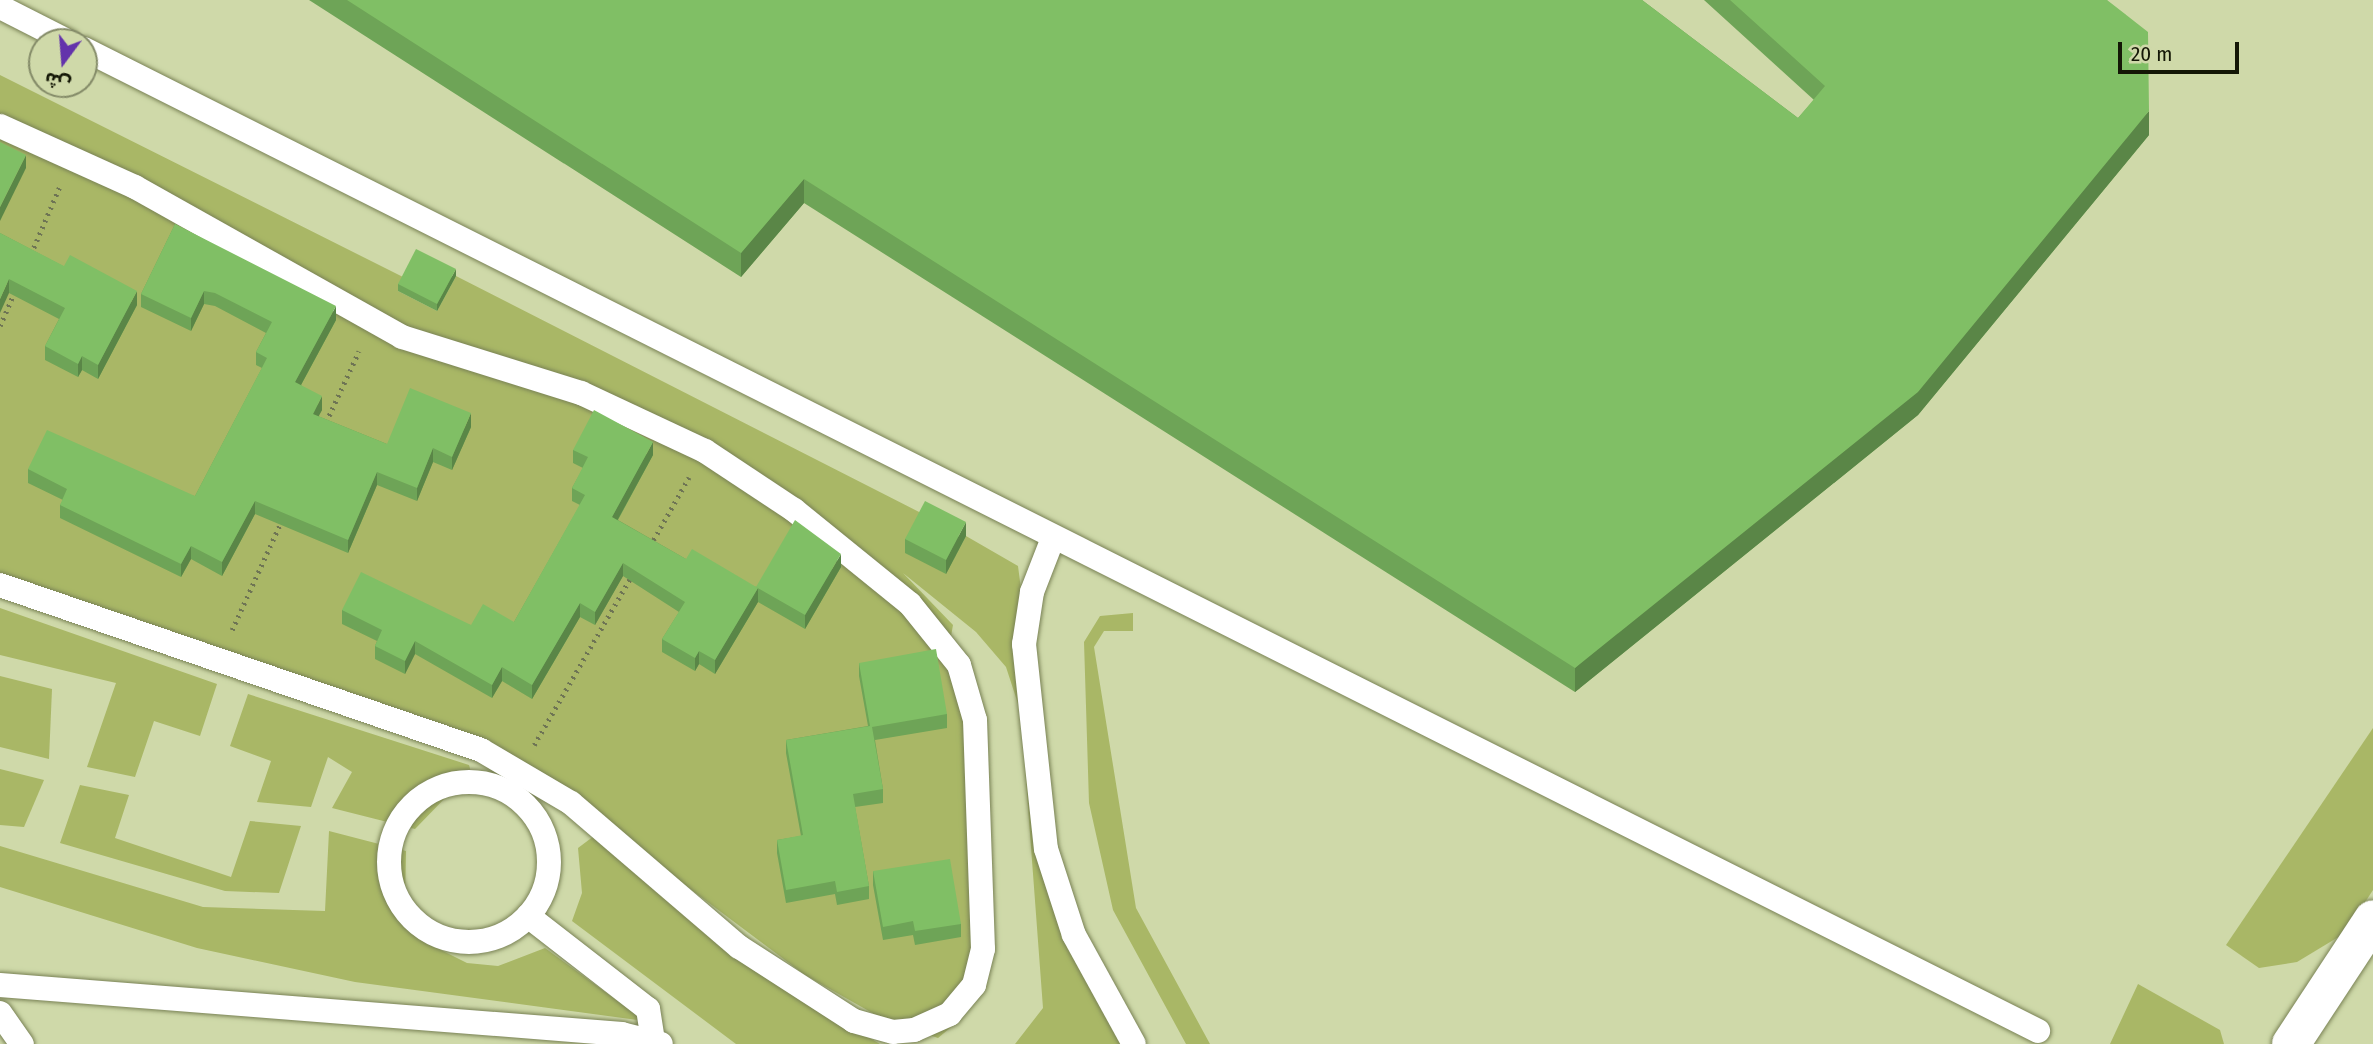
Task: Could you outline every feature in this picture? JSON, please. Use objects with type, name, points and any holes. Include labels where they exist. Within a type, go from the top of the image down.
[{"type":"street","points":[[2291,1044],[2373,919]]},
{"type":"lane","points":[[0,7],[41,28]]},
{"type":"lane","points":[[98,56],[2038,1031]]},
{"type":"lane","points":[[0,126],[72,156],[372,322],[432,349],[581,393],[705,451],[794,510],[910,604],[959,665],[978,752],[983,948],[974,985],[950,1014],[914,1030],[854,1021],[739,947],[612,835],[514,781],[481,750],[0,585]]},
{"type":"lane","points":[[1053,538],[1032,592],[1024,644],[1046,849],[1074,935],[1134,1044]]},
{"type":"lane","points":[[514,781],[541,827],[549,850],[542,897],[528,916],[483,940],[446,937],[412,919],[390,874],[398,824],[434,789],[514,781]]},
{"type":"lane","points":[[0,985],[517,1035],[657,1043],[648,1009],[528,916]]},
{"type":"lane","points":[[0,1013],[22,1044]]},
{"type":"path","points":[[26,265],[72,156]]},
{"type":"path","points":[[0,326],[21,277]]},
{"type":"path","points":[[321,435],[372,322]]},
{"type":"path","points":[[643,558],[705,451]]},
{"type":"path","points":[[219,659],[287,509]]},
{"type":"path","points":[[514,781],[636,569]]},
{"type":"green space","points":[[0,75],[28,89],[28,98],[46,98],[405,278],[398,291],[437,311],[456,276],[925,515],[946,573],[966,536],[1018,566],[1063,916],[1129,1044],[1015,1044],[1043,1008],[1021,713],[1006,667],[976,632],[903,573],[953,625],[947,658],[962,701],[982,940],[950,1028],[938,1038],[883,1019],[805,975],[661,867],[481,756],[0,592]]},
{"type":"green space","points":[[0,608],[217,684],[200,736],[154,721],[135,777],[87,767],[116,683],[0,655]]},
{"type":"green space","points":[[1133,613],[1133,631],[1104,631],[1094,647],[1136,908],[1210,1044],[1186,1044],[1113,910],[1089,803],[1084,642],[1100,616]]},
{"type":"green space","points":[[0,676],[52,689],[49,759],[0,747]]},
{"type":"green space","points":[[248,694],[469,765],[475,786],[447,796],[415,829],[332,808],[352,772],[328,757],[311,807],[257,802],[271,761],[230,746]]},
{"type":"green space","points":[[2373,728],[2373,890],[2345,933],[2297,962],[2259,968],[2226,945]]},
{"type":"green space","points":[[0,769],[44,780],[24,827],[0,825]]},
{"type":"green space","points":[[80,785],[129,795],[115,838],[231,877],[250,821],[301,826],[279,893],[225,891],[60,843]]},
{"type":"green space","points":[[329,831],[406,851],[405,900],[417,928],[439,949],[467,963],[498,966],[545,948],[645,1021],[355,982],[197,948],[0,887],[0,846],[203,907],[325,911]]},
{"type":"green space","points":[[594,836],[797,995],[880,1044],[736,1044],[572,921],[582,893],[578,848]]},
{"type":"green space","points":[[2138,984],[2220,1030],[2224,1044],[2110,1044]]},
{"type":"building","points":[[347,0],[1642,0],[1798,118],[1825,86],[1730,0],[2107,0],[2148,32],[2149,111],[1918,392],[1575,668],[804,179],[741,253]]},
{"type":"building","points":[[0,142],[26,155],[0,207]]},
{"type":"building","points":[[175,224],[336,306],[295,382],[322,396],[313,414],[387,444],[410,388],[471,413],[452,457],[433,448],[417,488],[377,472],[348,540],[255,501],[222,562],[191,546],[181,564],[60,505],[67,489],[28,469],[47,430],[195,496],[267,358],[256,352],[272,322],[215,293],[204,291],[191,318],[141,294]]},
{"type":"building","points":[[0,233],[64,266],[70,255],[137,291],[98,365],[82,356],[78,364],[45,346],[65,308],[9,279],[0,299]]},
{"type":"building","points":[[416,249],[456,269],[437,304],[398,284]]},
{"type":"building","points":[[594,410],[653,442],[612,517],[686,559],[692,549],[758,588],[715,660],[699,651],[695,658],[662,639],[685,602],[623,563],[595,612],[580,603],[532,685],[502,667],[492,685],[415,641],[405,661],[375,646],[382,630],[342,610],[361,572],[471,625],[483,604],[514,622],[585,495],[572,488],[588,457],[573,450]]},
{"type":"building","points":[[925,501],[966,522],[946,560],[905,539]]},
{"type":"building","points":[[795,520],[841,554],[805,615],[756,587]]},
{"type":"building","points":[[936,649],[947,714],[872,727],[883,789],[853,794],[869,886],[837,892],[835,881],[786,890],[777,840],[803,835],[786,740],[870,726],[859,663]]},
{"type":"building","points":[[950,859],[961,924],[915,931],[913,921],[883,927],[873,871]]}]
